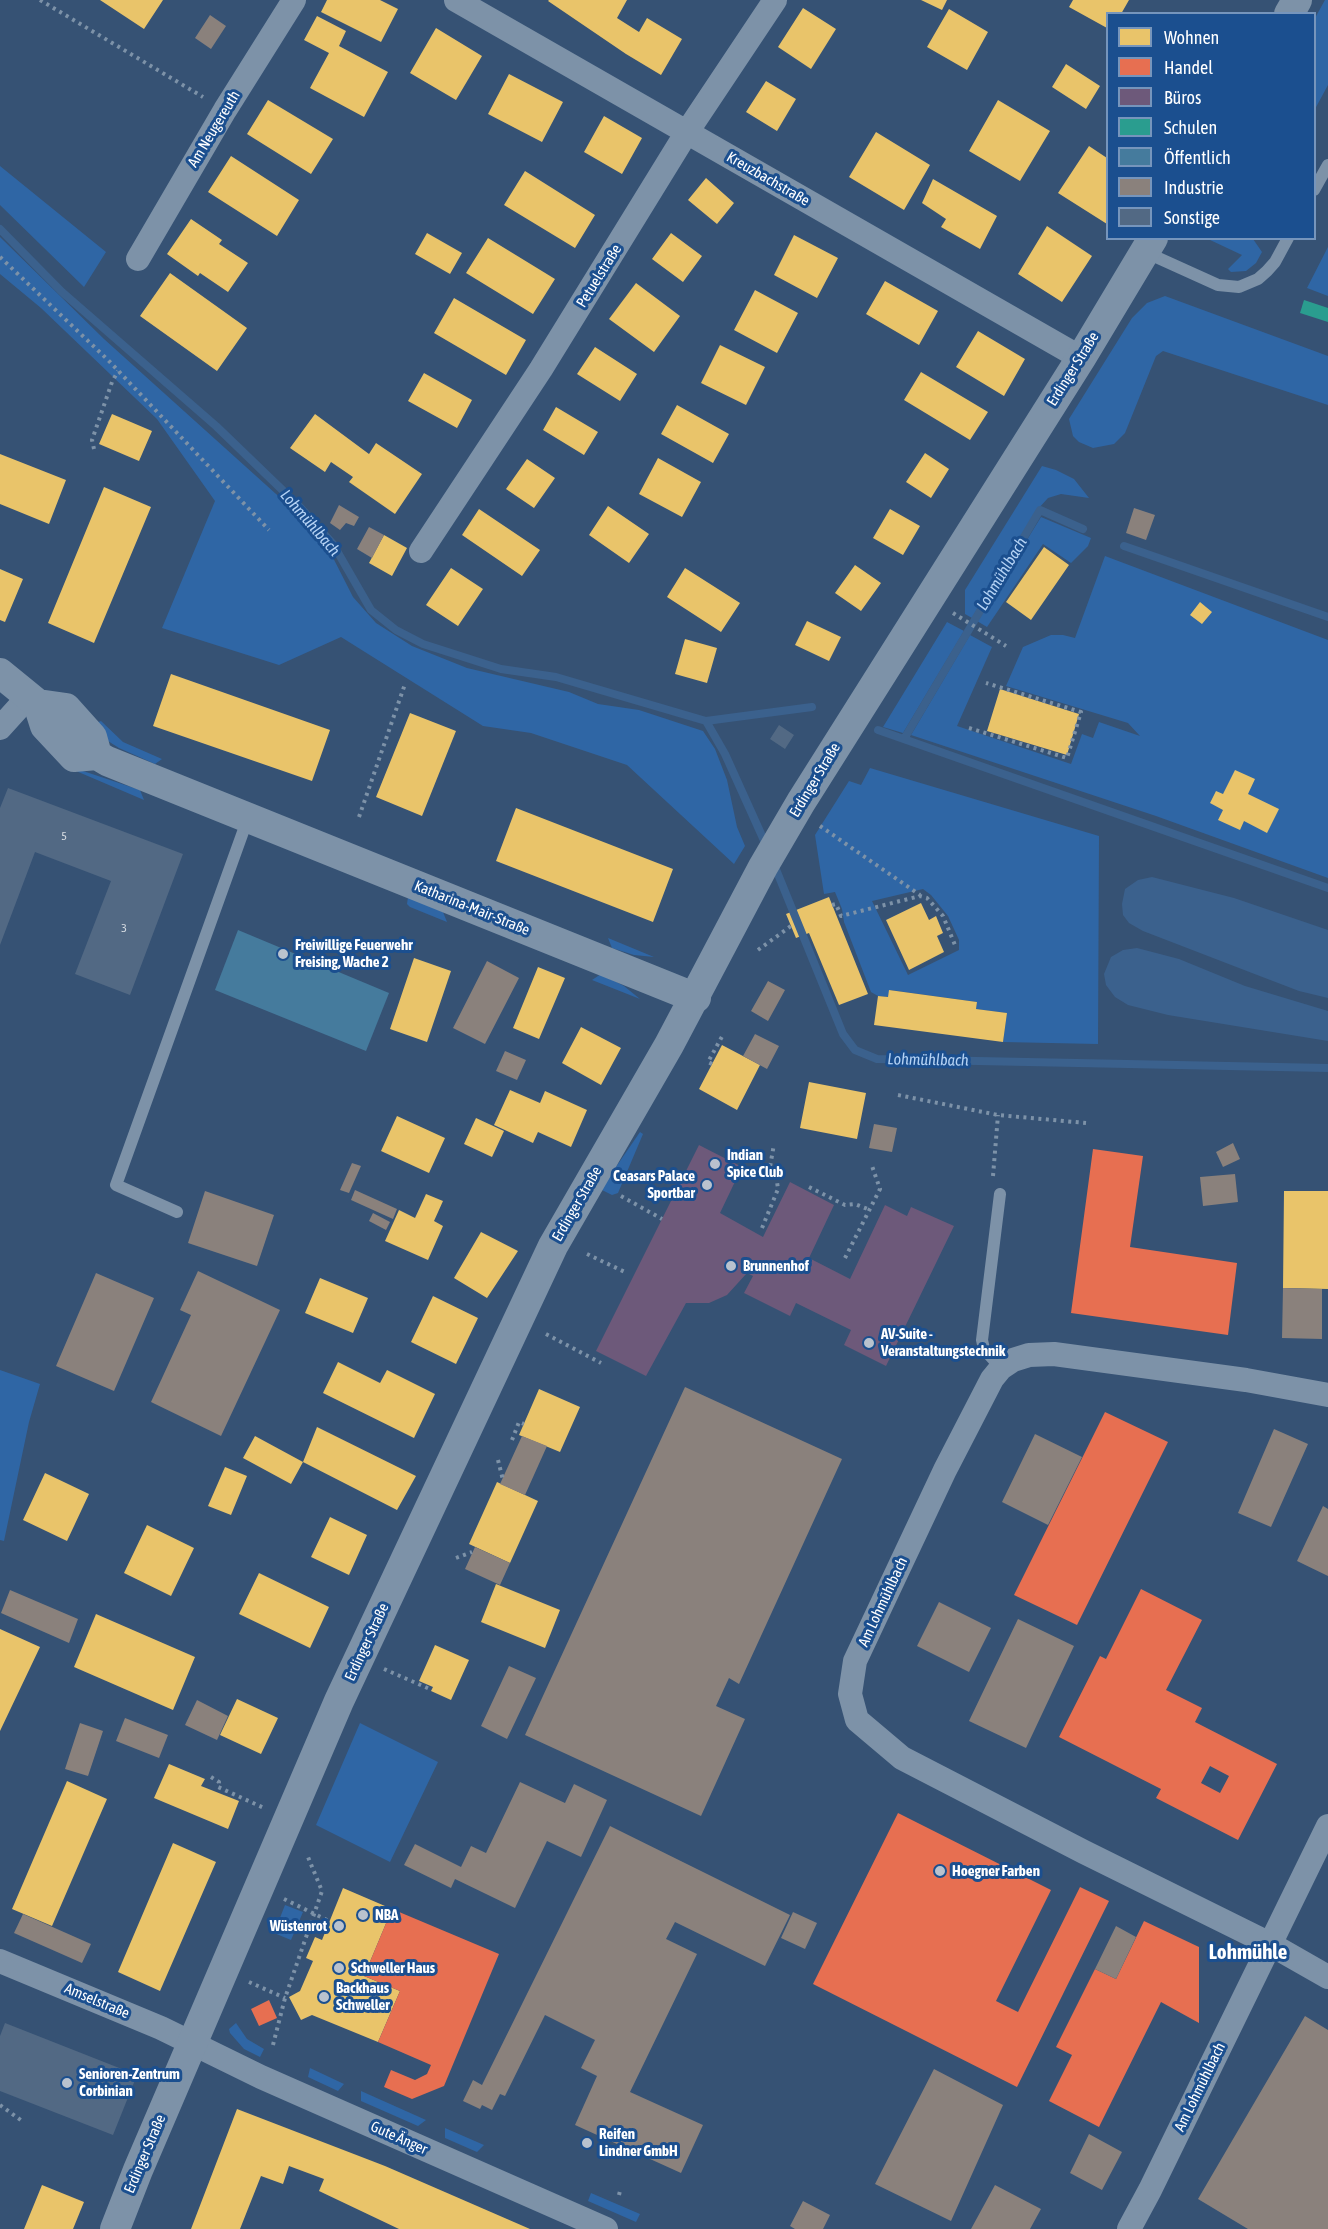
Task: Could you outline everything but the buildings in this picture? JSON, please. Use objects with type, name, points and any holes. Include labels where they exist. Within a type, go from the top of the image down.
[{"type":"street","name":"Am Neugereuth","points":[[138,259],[225,110],[294,0]]},
{"type":"street","name":"Kreuzbachstraße","points":[[456,0],[1080,358]]},
{"type":"street","name":"Petuelstraße","points":[[421,551],[555,346],[687,132],[775,0]]},
{"type":"street","name":"Erdinger Straße","points":[[115,2229],[339,1701],[553,1246],[696,998],[785,829],[1149,245]]},
{"type":"street","name":"Katharina-Mair-Straße","points":[[0,673],[34,700],[45,726],[74,757],[97,755],[107,761],[696,998]]},
{"type":"street","points":[[0,728],[34,700]]},
{"type":"street","points":[[1000,1368],[1013,1360],[1029,1355],[1054,1354],[1246,1380],[1328,1395]]},
{"type":"street","name":"Am Lohmühlbach","points":[[1000,1368],[981,1397],[855,1662],[850,1694],[857,1720],[902,1758],[1270,1944]]},
{"type":"street","name":"Am Lohmühlbach","points":[[1129,2229],[1328,1826]]},
{"type":"street","points":[[1270,1944],[1328,1977]]},
{"type":"street","name":"Amselstraße","points":[[0,1961],[161,2028],[192,2044]]},
{"type":"street","name":"Gute Änger","points":[[192,2044],[422,2149],[606,2229]]},
{"type":"lane","points":[[1316,186],[1328,165]]},
{"type":"lane","points":[[1149,245],[1218,285],[1239,287],[1258,279],[1267,271],[1275,262],[1287,240]]},
{"type":"lane","points":[[177,1212],[116,1185],[248,818]]},
{"type":"lane","points":[[996,1190],[982,1340],[984,1348],[1000,1368]]},
{"type":"path","points":[[40,0],[225,110]]},
{"type":"path","points":[[0,256],[118,371],[269,530]]},
{"type":"path","points":[[94,449],[92,440],[118,371]]},
{"type":"path","points":[[962,619],[1006,646]]},
{"type":"path","points":[[969,728],[1067,758],[1081,712],[986,683]]},
{"type":"path","points":[[359,817],[405,684]]},
{"type":"path","points":[[818,824],[921,896]]},
{"type":"path","points":[[832,905],[836,904],[841,916],[921,896],[927,897],[942,916],[955,945]]},
{"type":"path","points":[[758,950],[790,926]]},
{"type":"path","points":[[712,1064],[708,1062],[724,1033]]},
{"type":"path","points":[[898,1095],[998,1115],[1086,1123]]},
{"type":"path","points":[[996,1190],[998,1115]]},
{"type":"path","points":[[762,1228],[778,1188],[776,1174],[770,1167],[774,1144]]},
{"type":"path","points":[[845,1258],[880,1190],[871,1163]]},
{"type":"path","points":[[809,1187],[845,1205],[855,1204],[870,1210]]},
{"type":"path","points":[[621,1196],[662,1219]]},
{"type":"path","points":[[587,1254],[627,1273]]},
{"type":"path","points":[[546,1334],[601,1362]]},
{"type":"path","points":[[512,1440],[519,1422],[524,1424]]},
{"type":"path","points":[[498,1460],[502,1480]]},
{"type":"path","points":[[456,1558],[472,1552]]},
{"type":"path","points":[[378,1667],[432,1690]]},
{"type":"path","points":[[211,1777],[219,1782],[218,1787],[267,1810]]},
{"type":"path","points":[[273,2045],[285,1998],[322,1891],[308,1857]]},
{"type":"path","points":[[282,1898],[329,1921]]},
{"type":"path","points":[[248,1982],[285,1998]]},
{"type":"path","points":[[0,2105],[22,2121]]},
{"type":"shaded area","points":[[1325,0],[1328,0],[1328,85],[1316,107],[1316,16]]},
{"type":"shaded area","points":[[0,166],[106,252],[84,287],[0,205]]},
{"type":"shaded area","points":[[0,237],[104,339],[324,540],[353,597],[376,623],[412,646],[467,668],[569,692],[598,704],[639,710],[703,731],[715,749],[727,780],[737,827],[745,846],[734,864],[627,765],[531,733],[483,726],[341,637],[279,665],[162,628],[215,501],[157,419],[41,308],[0,274]]},
{"type":"shaded area","points":[[1210,240],[1254,240],[1262,252],[1256,263],[1246,271],[1231,272],[1228,269],[1242,255]]},
{"type":"shaded area","points":[[1328,247],[1328,296],[1307,288]]},
{"type":"shaded area","points":[[1165,296],[1328,356],[1328,405],[1163,351],[1156,356],[1125,433],[1114,444],[1093,448],[1079,442],[1073,436],[1069,419],[1132,318],[1147,303]]},
{"type":"shaded area","points":[[1042,466],[1074,479],[1089,498],[1061,494],[1048,498],[1038,509],[972,618],[965,614],[965,590]]},
{"type":"shaded area","points":[[1041,517],[1091,538],[1088,546],[1071,563],[1043,544],[987,627],[977,621]]},
{"type":"shaded area","points":[[1105,556],[1328,640],[1328,878],[1156,816],[911,735],[970,635],[992,647],[957,726],[1071,764],[1082,734],[1093,738],[1099,722],[1140,736],[1128,723],[1006,686],[1023,647],[1051,635],[1075,638]]},
{"type":"shaded area","points":[[947,622],[964,631],[903,733],[883,727]]},
{"type":"shaded area","points":[[101,721],[123,742],[162,759],[155,764],[119,748],[108,741],[93,724]]},
{"type":"shaded area","points":[[57,759],[83,771],[140,790],[144,800],[62,765]]},
{"type":"shaded area","points":[[870,768],[1099,836],[1098,1044],[1003,1042],[1007,1013],[976,1009],[977,1002],[890,990],[888,997],[878,996],[871,992],[835,892],[824,894],[815,835],[849,781],[861,785]],"holes":[[[923,889],[948,916],[959,940],[959,950],[908,975],[872,901]]]},
{"type":"shaded area","points":[[1152,877],[1234,898],[1328,930],[1328,998],[1299,991],[1143,931],[1129,923],[1123,915],[1122,904],[1125,889],[1138,880]]},
{"type":"shaded area","points":[[408,897],[443,912],[447,922],[410,907],[407,904]]},
{"type":"shaded area","points":[[608,938],[654,957],[634,955],[612,948]]},
{"type":"shaded area","points":[[1137,948],[1179,959],[1245,986],[1328,1011],[1328,1041],[1168,1015],[1128,1005],[1115,997],[1106,985],[1104,974],[1111,957],[1123,950]]},
{"type":"shaded area","points":[[601,974],[624,986],[640,999],[592,980]]},
{"type":"shaded area","points":[[640,1132],[643,1134],[618,1193],[612,1195],[602,1190],[609,1177]]},
{"type":"shaded area","points":[[0,1370],[40,1384],[29,1422],[4,1541],[0,1540]]},
{"type":"shaded area","points":[[360,1723],[438,1762],[390,1862],[316,1825]]},
{"type":"shaded area","points":[[285,1905],[303,1912],[291,1940],[274,1933]]},
{"type":"shaded area","points":[[236,2023],[247,2039],[264,2049],[260,2057],[244,2049],[230,2033],[229,2029]]},
{"type":"shaded area","points":[[310,2068],[344,2084],[338,2091],[308,2077]]},
{"type":"shaded area","points":[[361,2091],[426,2120],[418,2126],[361,2101]]},
{"type":"shaded area","points":[[445,2128],[484,2145],[477,2152],[445,2138]]},
{"type":"shaded area","points":[[591,2193],[640,2214],[636,2222],[588,2201]]},
{"type":"waterway","name":"Lohmühlbach","points":[[0,229],[62,292],[216,426],[299,506],[333,544],[371,610],[396,630],[423,644],[501,669],[556,677],[706,721],[725,754],[767,847]]},
{"type":"waterway","name":"Lohmühlbach","points":[[904,739],[1040,510],[1083,529]]},
{"type":"waterway","name":"Lohmühlbach","points":[[1124,546],[1328,617]]},
{"type":"waterway","name":"Lohmühlbach","points":[[706,721],[812,707]]},
{"type":"waterway","name":"Lohmühlbach","points":[[878,730],[1328,888]]},
{"type":"waterway","name":"Lohmühlbach","points":[[773,862],[843,1034],[855,1050],[877,1059],[1328,1068]]},
{"type":"place","name":"Freiwillige Feuerwehr Freising, Wache 2","points":[[283,954]]},
{"type":"place","name":"Indian Spice Club","points":[[715,1164]]},
{"type":"place","name":"Ceasars Palace Sportbar","points":[[707,1185]]},
{"type":"place","name":"Brunnenhof","points":[[731,1266]]},
{"type":"place","name":"AV-Suite - Veranstaltungstechnik","points":[[869,1343]]},
{"type":"place","name":"Hoegner Farben","points":[[940,1871]]},
{"type":"place","name":"NBA","points":[[363,1915]]},
{"type":"place","name":"Wüstenrot","points":[[339,1926]]},
{"type":"place","name":"Schweller Haus","points":[[339,1968]]},
{"type":"place","name":"Backhaus Schweller","points":[[324,1997]]},
{"type":"place","name":"Senioren-Zentrum Corbinian","points":[[67,2083]]},
{"type":"place","name":"Reifen Lindner GmbH","points":[[587,2143]]},
{"type":"district","name":"Lohmühle","points":[[1248,1952]]}]
